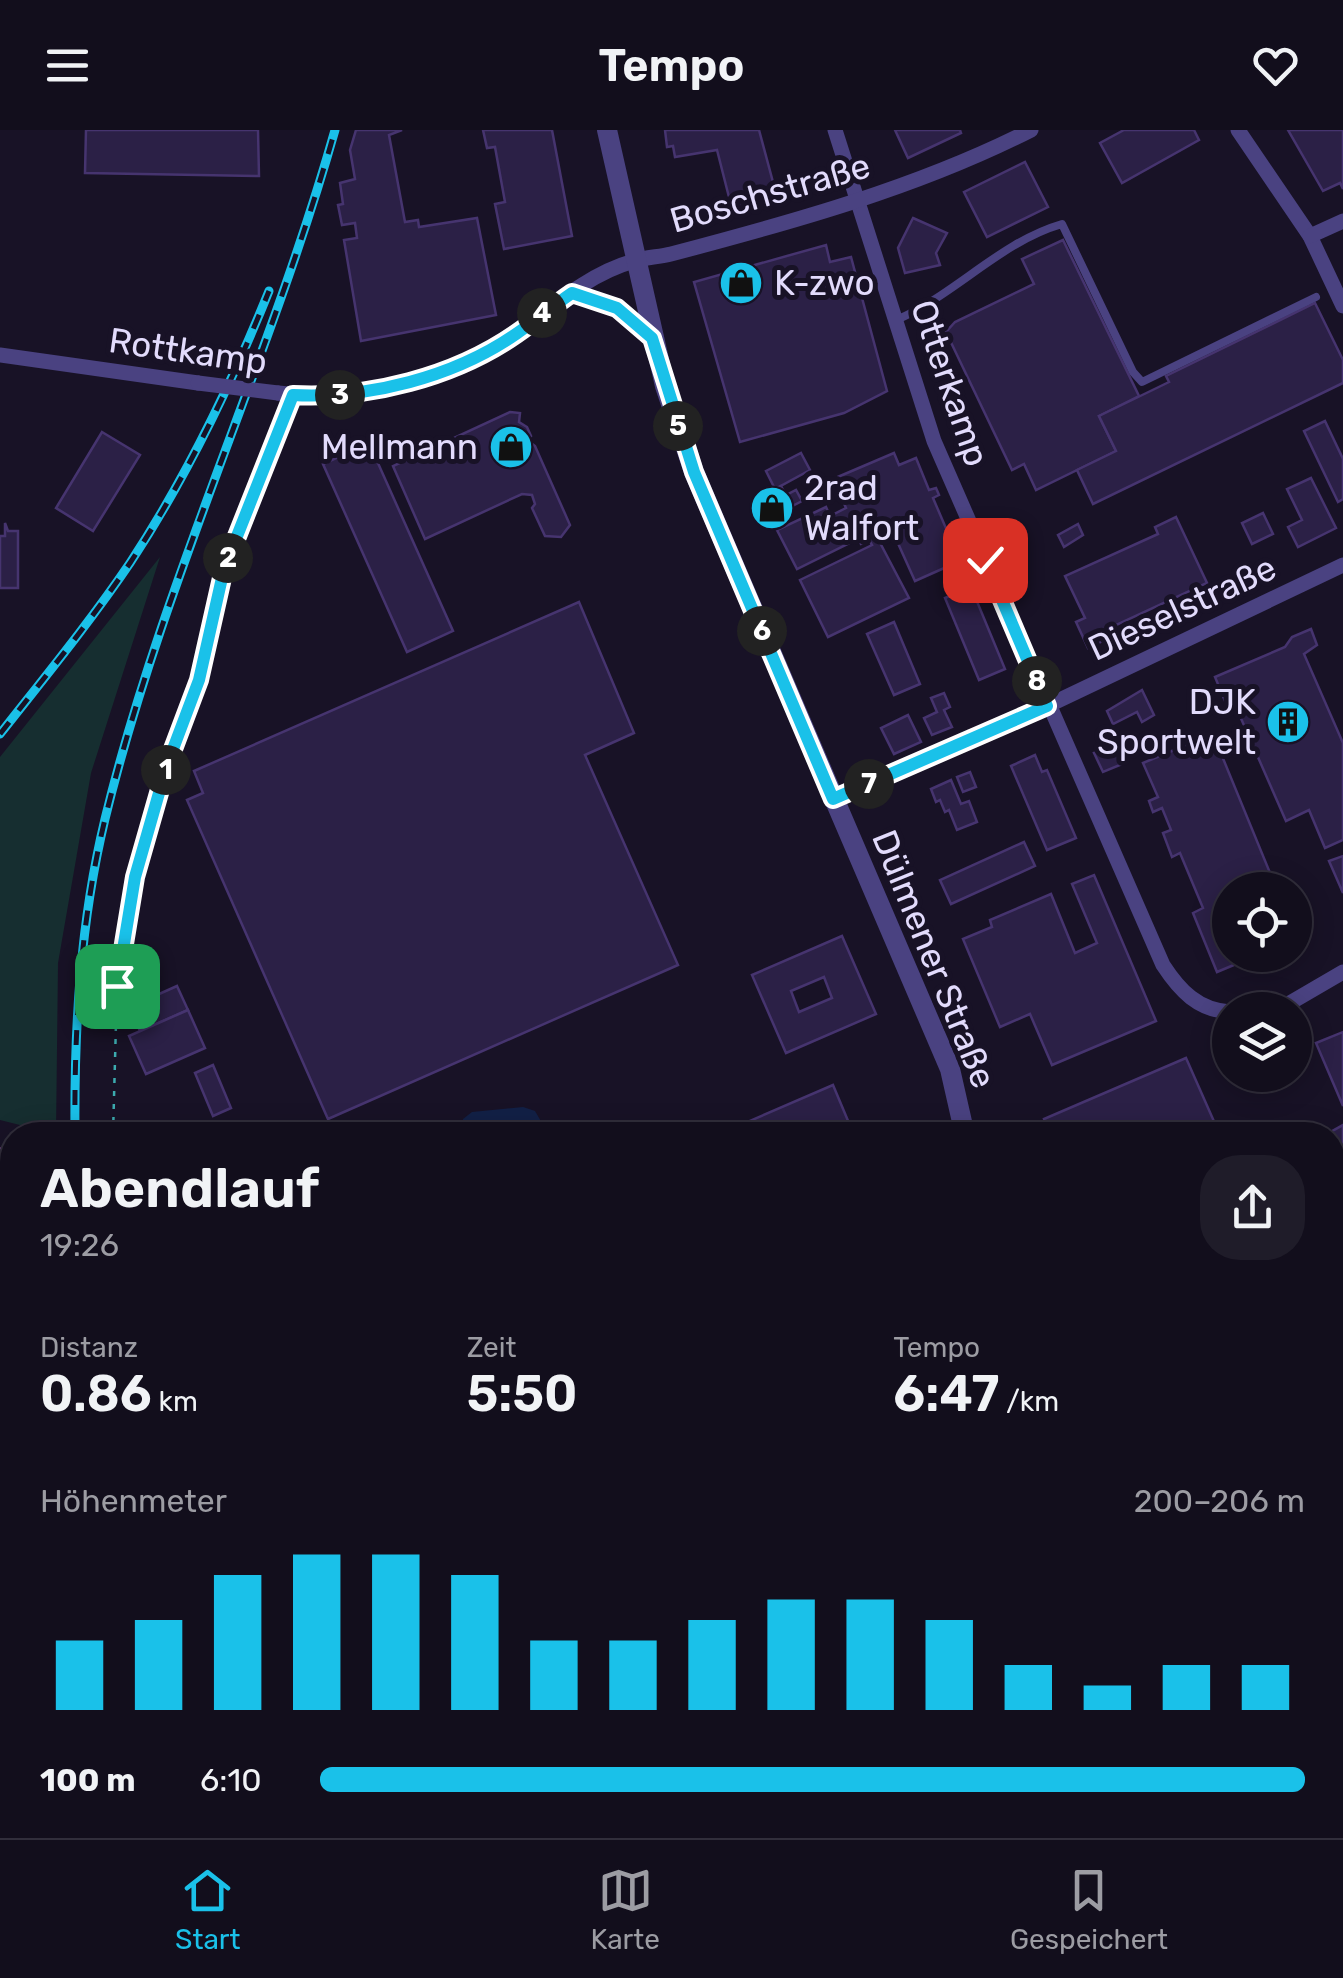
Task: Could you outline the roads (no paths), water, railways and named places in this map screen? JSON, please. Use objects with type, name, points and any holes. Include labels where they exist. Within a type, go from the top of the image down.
[{"type":"street","name":"Dülmener Straße","points":[[607,130],[652,338],[694,472],[950,1069],[962,1122]]},
{"type":"street","name":"Otterkamp","points":[[835,130],[934,441],[1047,706]]},
{"type":"street","name":"Boschstraße","points":[[635,260],[682,251],[931,177],[1031,130]]},
{"type":"street","points":[[1238,130],[1310,236],[1343,306]]},
{"type":"street","points":[[1310,236],[1343,221]]},
{"type":"street","name":"Rottkamp","points":[[0,355],[286,394],[367,392],[413,380],[514,336],[572,293],[635,260]]},
{"type":"street","points":[[572,293],[617,308],[652,338]]},
{"type":"street","name":"Dieselstraße","points":[[885,777],[1047,706],[1343,565]]},
{"type":"street","points":[[1047,706],[1163,965],[1192,1000],[1212,1011]]},
{"type":"street","points":[[1309,992],[1343,972]]},
{"type":"lane","points":[[896,320],[928,306],[1029,238],[1062,224],[1132,372],[1142,382],[1316,296]]},
{"type":"water","points":[[523,1107],[535,1111],[541,1122],[463,1122],[472,1112]]},
{"type":"railway","points":[[75,1122],[80,976],[105,819],[156,645],[309,217],[335,130]]},
{"type":"railway","points":[[0,734],[99,607],[150,531],[206,430],[269,291]]},
{"type":"place","name":"K-zwo","points":[[741,283]]},
{"type":"place","name":"Mellmann","points":[[511,447]]},
{"type":"place","name":"2rad Walfort","points":[[772,508]]},
{"type":"place","name":"DJK Sportwelt","points":[[1288,722]]}]
